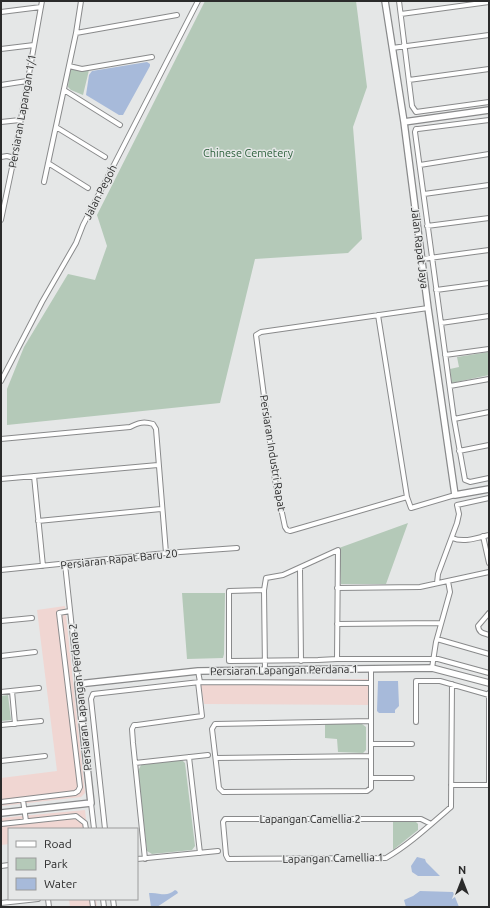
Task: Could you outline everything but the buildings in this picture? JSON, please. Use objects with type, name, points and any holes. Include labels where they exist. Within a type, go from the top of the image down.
[{"type":"street","name":"Persiaran Lapangan 1/1","points":[[1,220],[14,158],[42,1]]},
{"type":"street","points":[[44,182],[76,33],[81,1]]},
{"type":"street","name":"Jalan Pegoh","points":[[1,381],[42,302],[76,243],[83,225],[198,1]]},
{"type":"street","name":"Jalan Rapat Jaya","points":[[385,1],[404,122],[428,308],[455,495]]},
{"type":"street","points":[[399,1],[412,106],[416,112],[489,102]]},
{"type":"street","points":[[401,14],[489,2]]},
{"type":"street","points":[[1,12],[40,7]]},
{"type":"street","points":[[76,33],[177,15]]},
{"type":"street","points":[[392,48],[489,35]]},
{"type":"street","points":[[1,49],[34,45]]},
{"type":"street","points":[[69,66],[82,69],[152,57]]},
{"type":"street","points":[[409,80],[489,69]]},
{"type":"street","points":[[1,85],[27,81]]},
{"type":"street","points":[[64,90],[120,125]]},
{"type":"street","points":[[404,122],[489,110]]},
{"type":"street","points":[[1,122],[20,120]]},
{"type":"street","points":[[489,120],[416,129],[415,132],[440,323],[459,451],[465,480],[470,482],[489,478]]},
{"type":"street","points":[[56,127],[105,157]]},
{"type":"street","points":[[420,165],[489,154]]},
{"type":"street","points":[[1,157],[7,156],[14,158]]},
{"type":"street","points":[[48,163],[88,188]]},
{"type":"street","points":[[424,194],[489,185]]},
{"type":"street","points":[[428,226],[489,218]]},
{"type":"street","points":[[422,259],[489,250]]},
{"type":"street","points":[[436,290],[489,283]]},
{"type":"street","name":"Persiaran Industri Rapat","points":[[407,497],[290,531],[287,530],[285,527],[275,480],[256,335],[261,332],[428,308]]},
{"type":"street","points":[[378,315],[407,497],[411,508],[455,495],[489,489]]},
{"type":"street","points":[[440,323],[489,316]]},
{"type":"street","points":[[445,355],[489,349]]},
{"type":"street","points":[[450,386],[489,379]]},
{"type":"street","points":[[454,419],[489,412]]},
{"type":"street","points":[[1,439],[130,427],[139,422],[153,424],[156,429],[161,509],[166,553]]},
{"type":"street","points":[[459,451],[489,445]]},
{"type":"street","points":[[1,479],[158,465]]},
{"type":"street","points":[[34,476],[43,566]]},
{"type":"street","points":[[437,583],[438,574],[459,518],[457,505],[489,498]]},
{"type":"street","points":[[38,521],[161,509]]},
{"type":"street","points":[[452,538],[465,540],[489,535]]},
{"type":"street","points":[[483,536],[489,563]]},
{"type":"street","name":"Persiaran Rapat Baru 20","points":[[1,570],[166,553],[237,548]]},
{"type":"street","points":[[265,670],[264,590],[266,578],[283,575],[338,550],[337,659]]},
{"type":"street","name":"Persiaran Lapangan Perdana 2","points":[[65,564],[94,828]]},
{"type":"street","points":[[300,568],[301,660]]},
{"type":"street","points":[[337,588],[420,587],[489,572]]},
{"type":"street","points":[[432,668],[436,638],[450,592],[448,581]]},
{"type":"street","points":[[264,590],[229,591],[229,661],[433,659],[453,662],[489,673]]},
{"type":"street","points":[[1,802],[75,793],[80,787],[59,612],[70,612]]},
{"type":"street","points":[[489,613],[478,626],[481,633],[489,635]]},
{"type":"street","points":[[1,621],[32,618]]},
{"type":"street","points":[[337,624],[441,624]]},
{"type":"street","points":[[436,638],[489,654]]},
{"type":"street","points":[[1,656],[35,652]]},
{"type":"street","name":"Persiaran Lapangan Perdana 1","points":[[78,684],[198,671],[432,668],[489,683]]},
{"type":"street","points":[[370,669],[370,683],[370,721],[370,788],[367,791],[223,792],[220,790],[212,727],[218,723],[370,721]]},
{"type":"street","points":[[145,859],[132,729],[134,725],[202,716],[198,671]]},
{"type":"street","points":[[416,722],[415,683],[418,680],[440,681],[489,694],[489,785],[451,785]]},
{"type":"street","points":[[105,828],[91,699],[96,693],[199,682],[370,683]]},
{"type":"street","name":"Lapangan Camellia 1","points":[[226,856],[228,859],[386,858],[403,846],[451,807],[452,684]]},
{"type":"street","points":[[1,692],[39,688]]},
{"type":"street","points":[[12,691],[15,724]]},
{"type":"street","points":[[1,725],[41,721]]},
{"type":"street","points":[[370,744],[412,744]]},
{"type":"street","points":[[135,763],[208,755]]},
{"type":"street","points":[[1,761],[45,756]]},
{"type":"street","points":[[216,758],[370,756]]},
{"type":"street","points":[[189,757],[200,853]]},
{"type":"street","points":[[370,778],[412,778]]},
{"type":"street","points":[[24,800],[26,821]]},
{"type":"street","points":[[1,813],[91,803]]},
{"type":"street","points":[[1,824],[76,816],[85,823],[86,828]]},
{"type":"street","name":"Lapangan Camellia 2","points":[[226,856],[223,822],[225,819],[421,819],[431,824]]},
{"type":"street","points":[[138,860],[218,851]]},
{"type":"street","points":[[1,903],[29,900]]},
{"type":"shaded area","points":[[65,606],[85,793],[81,797],[1,806],[1,778],[57,771],[37,610]]},
{"type":"shaded area","points":[[374,679],[373,705],[204,704],[200,680]]},
{"type":"shaded area","points":[[85,810],[87,828],[8,828],[8,844],[1,845],[1,818]]},
{"type":"shaded area","points":[[69,900],[96,900],[97,907],[70,907]]},
{"type":"green space","name":"Chinese Cemetery","points":[[205,1],[356,1],[367,87],[353,127],[362,239],[348,253],[255,259],[220,403],[7,425],[7,389],[24,347],[68,274],[95,280],[107,246],[97,215]]},
{"type":"green space","points":[[70,68],[81,71],[89,70],[83,95],[71,90],[68,87]]},
{"type":"green space","points":[[489,352],[489,375],[452,383],[450,369],[459,367],[457,357]]},
{"type":"green space","points":[[408,523],[386,584],[341,584],[339,548]]},
{"type":"green space","points":[[182,593],[225,593],[223,658],[187,659]]},
{"type":"green space","points":[[8,695],[11,720],[1,721],[1,696]]},
{"type":"green space","points":[[325,724],[362,724],[366,727],[366,750],[363,753],[338,752],[337,739],[325,738]]},
{"type":"green space","points":[[182,760],[185,763],[195,846],[192,850],[152,854],[147,851],[138,771],[141,765]]},
{"type":"green space","points":[[393,822],[416,822],[418,824],[418,830],[393,850]]},
{"type":"water","points":[[147,62],[150,66],[123,115],[119,115],[86,95],[89,75],[92,71]]},
{"type":"water","points":[[378,681],[398,681],[399,706],[395,710],[395,713],[379,713],[377,711]]},
{"type":"water","points":[[417,857],[425,859],[426,862],[440,876],[418,876],[412,872],[411,866]]},
{"type":"water","points":[[175,890],[178,893],[157,907],[151,907],[149,893],[169,894]]},
{"type":"water","points":[[420,891],[453,892],[459,907],[406,907],[404,900]]}]
